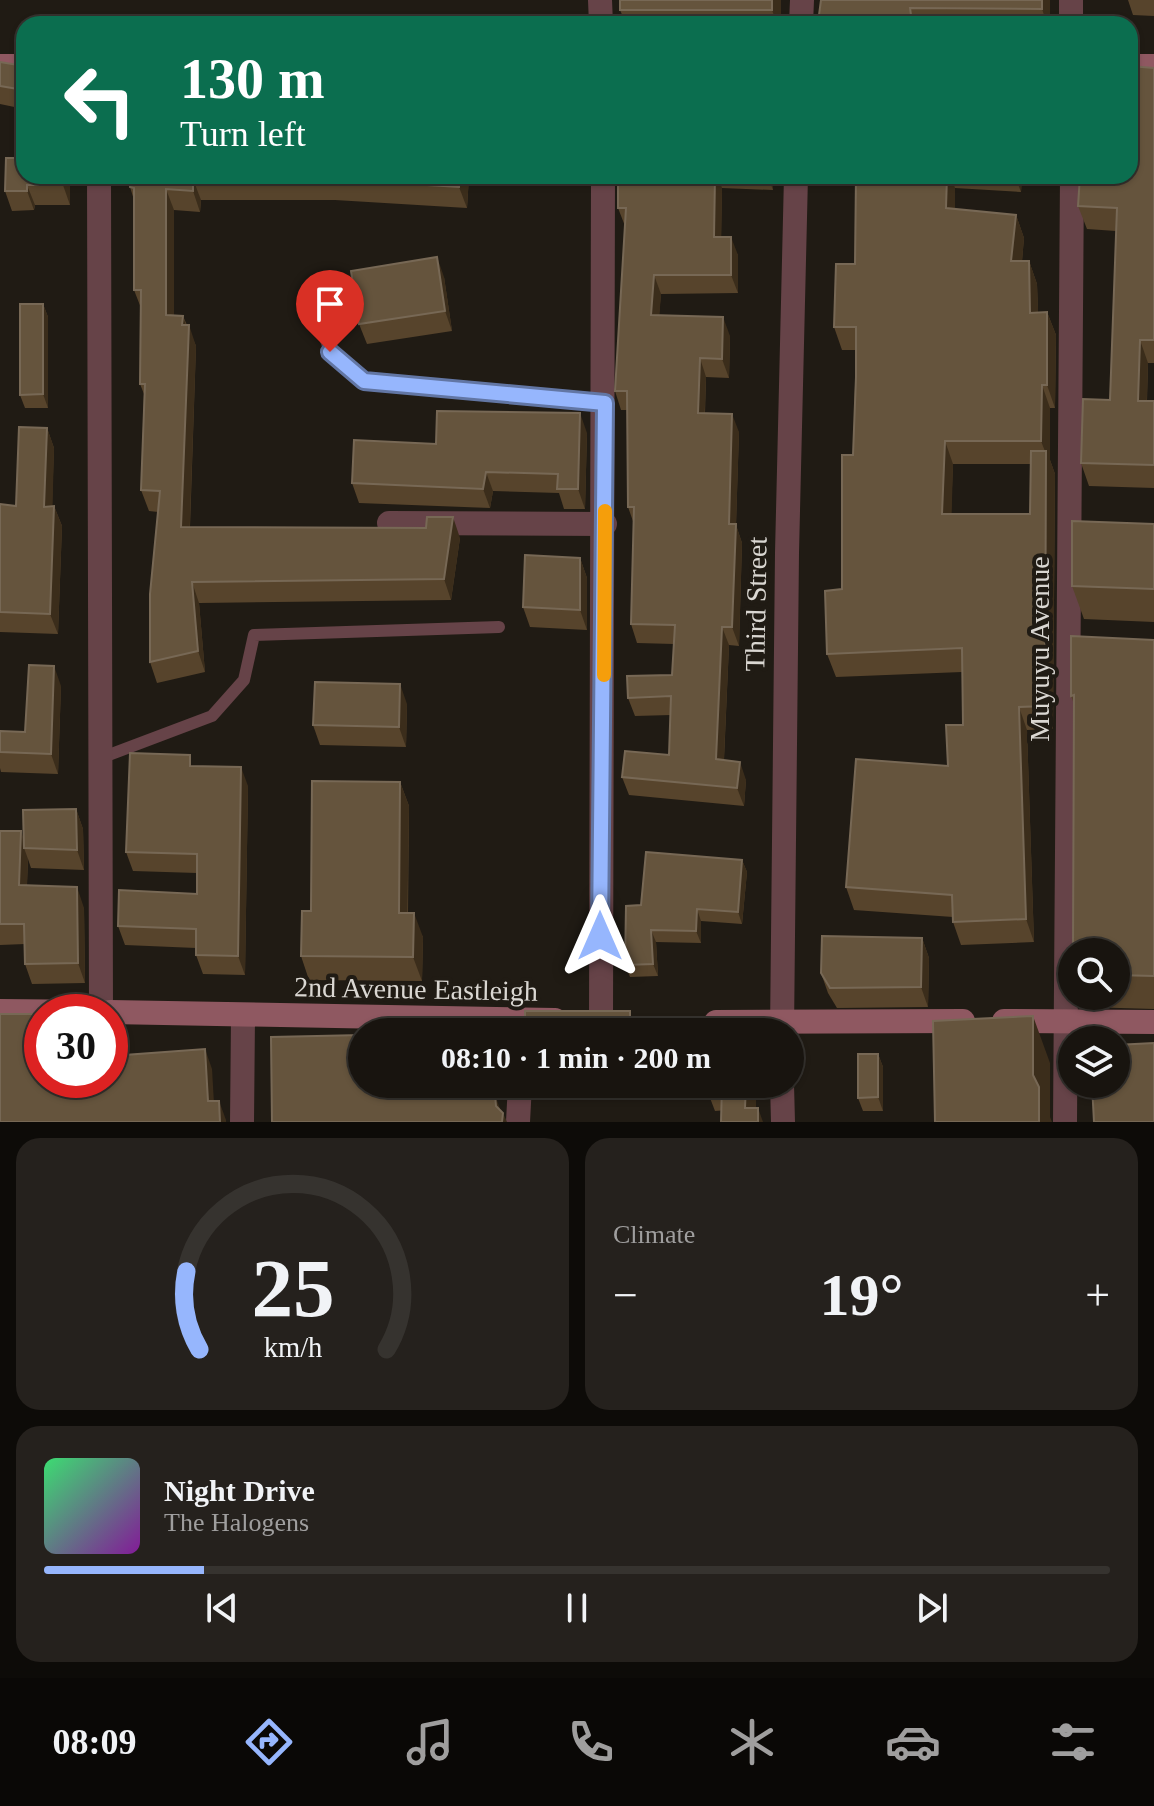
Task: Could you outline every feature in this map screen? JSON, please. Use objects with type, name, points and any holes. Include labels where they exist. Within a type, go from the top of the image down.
[{"type":"street","points":[[99,184],[98,759],[102,994]]},
{"type":"street","points":[[601,1018],[605,524],[603,184]]},
{"type":"street","name":"Third Street","points":[[782,1018],[787,553],[796,184]]},
{"type":"street","name":"Muyuyu Avenue","points":[[1065,1122],[1072,184]]},
{"type":"street","points":[[389,523],[605,524]]},
{"type":"street","points":[[0,1011],[24,1011]]},
{"type":"street","name":"2nd Avenue Eastleigh","points":[[128,1013],[348,1020]]},
{"type":"street","points":[[242,1122],[243,1017]]},
{"type":"street","points":[[804,1027],[1154,1022]]},
{"type":"street","points":[[518,1122],[519,1098]]},
{"type":"street","points":[[782,1098],[783,1122]]},
{"type":"lane","points":[[309,290],[330,352],[364,381],[605,403]]},
{"type":"lane","points":[[98,759],[212,716],[244,680],[254,635],[499,627]]},
{"type":"building","points":[[620,0],[772,0],[772,10],[620,10]]},
{"type":"building","points":[[821,0],[1042,0],[1042,9],[910,8],[911,15],[819,15]]},
{"type":"building","points":[[0,62],[16,65],[16,89],[0,86]]},
{"type":"building","points":[[1138,67],[1154,68],[1154,340],[1140,340],[1138,401],[1154,401],[1154,465],[1081,463],[1083,399],[1110,400],[1117,208],[1078,206],[1079,184],[1138,184]]},
{"type":"building","points":[[6,158],[16,158],[16,184],[63,184],[27,185],[27,191],[5,191]]},
{"type":"building","points":[[130,184],[193,184],[193,191],[166,189],[166,315],[183,316],[182,325],[189,325],[181,527],[426,528],[427,517],[453,517],[444,579],[192,582],[198,651],[150,662],[150,594],[160,491],[141,490],[145,384],[140,384],[141,290],[134,290],[134,188]]},
{"type":"building","points":[[410,184],[459,184],[459,187]]},
{"type":"building","points":[[618,184],[715,184],[714,237],[731,237],[731,275],[654,275],[651,315],[723,317],[722,359],[700,358],[698,413],[732,414],[729,524],[736,524],[732,627],[722,627],[716,759],[740,762],[737,788],[622,777],[625,751],[669,755],[671,696],[628,698],[627,676],[672,675],[675,625],[631,624],[634,507],[628,507],[627,391],[615,391],[626,208],[618,208]]},
{"type":"building","points":[[856,184],[947,184],[946,208],[1016,215],[1011,261],[1029,261],[1030,313],[1047,312],[1047,385],[1042,385],[1041,441],[945,441],[942,514],[1030,514],[1031,451],[1046,451],[1045,706],[1019,707],[1026,919],[953,922],[952,895],[846,887],[856,759],[948,766],[946,725],[963,725],[962,648],[827,654],[825,591],[842,589],[842,455],[853,455],[856,377],[856,327],[834,327],[836,264],[855,264]]},
{"type":"building","points":[[437,257],[445,311],[359,324],[351,271]]},
{"type":"building","points":[[20,304],[43,304],[43,394],[20,395]]},
{"type":"building","points":[[437,411],[580,413],[578,489],[557,489],[558,474],[486,472],[483,489],[352,483],[354,440],[436,444]]},
{"type":"building","points":[[19,427],[47,428],[44,507],[54,506],[50,614],[0,612],[0,504],[16,506]]},
{"type":"building","points":[[1072,521],[1154,524],[1154,589],[1072,586]]},
{"type":"building","points":[[525,555],[580,558],[580,610],[523,607]]},
{"type":"building","points":[[1071,636],[1154,640],[1154,976],[1130,975],[1130,938],[1073,938],[1074,695],[1071,696]]},
{"type":"building","points":[[29,665],[54,666],[51,754],[0,752],[0,731],[25,732]]},
{"type":"building","points":[[315,682],[400,684],[399,727],[313,725]]},
{"type":"building","points":[[130,753],[190,755],[190,766],[241,767],[238,956],[196,955],[196,929],[118,926],[119,890],[197,894],[197,854],[126,852]]},
{"type":"building","points":[[312,781],[400,782],[399,913],[414,913],[413,957],[301,956],[302,911],[311,911]]},
{"type":"building","points":[[76,809],[77,850],[24,848],[23,810]]},
{"type":"building","points":[[0,831],[21,831],[19,885],[77,887],[78,963],[25,964],[24,924],[0,924]]},
{"type":"building","points":[[646,852],[742,860],[738,912],[697,909],[696,931],[651,930],[653,964],[625,965],[626,906],[641,905]]},
{"type":"building","points":[[822,936],[922,938],[921,987],[830,988],[821,973]]},
{"type":"building","points":[[525,1011],[630,1011],[630,1017],[747,1018],[525,1018]]},
{"type":"building","points":[[0,1014],[24,1014],[24,1098],[128,1098],[128,1055],[205,1049],[208,1101],[219,1101],[220,1122],[0,1122]]},
{"type":"building","points":[[1033,1016],[1033,1075],[1039,1087],[1039,1122],[935,1122],[933,1021]]},
{"type":"building","points":[[348,1035],[348,1098],[495,1098],[496,1106],[503,1113],[502,1122],[272,1122],[271,1037]]},
{"type":"building","points":[[1154,1043],[1154,1122],[1094,1122],[1093,1098],[1130,1098],[1130,1044]]},
{"type":"building","points":[[858,1054],[878,1054],[878,1097],[858,1098]]},
{"type":"building","points":[[722,1098],[745,1098],[745,1108],[758,1108],[758,1122],[721,1122]]},
{"type":"slow traffic","points":[[604,675],[605,511]]},
{"type":"route","points":[[330,352],[364,381],[605,403],[600,936]]}]
